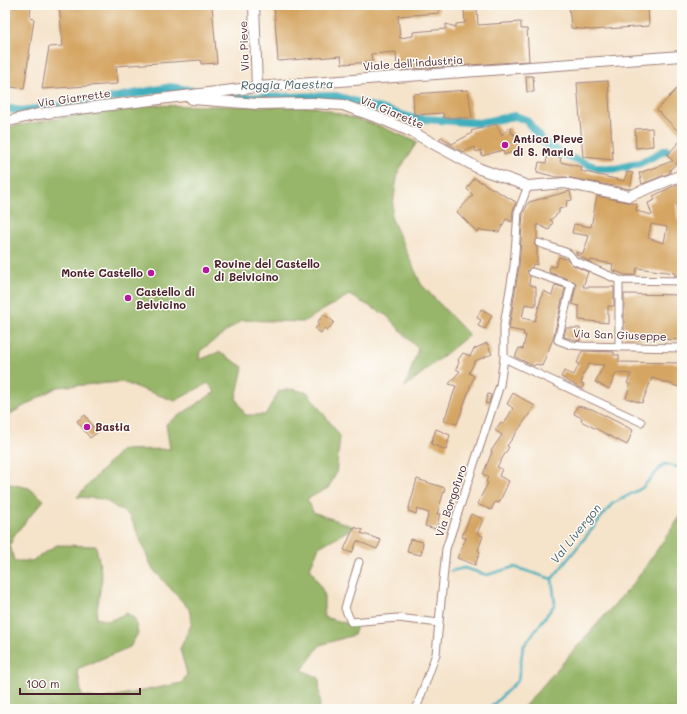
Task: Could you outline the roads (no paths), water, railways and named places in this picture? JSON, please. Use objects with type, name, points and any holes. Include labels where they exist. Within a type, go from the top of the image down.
[{"type":"street","name":"Via Pieve","points":[[254,5],[257,87]]},
{"type":"street","name":"Viale dell'industria","points":[[147,100],[184,97],[216,91],[257,87],[682,56]]},
{"type":"street","name":"Via Giarette","points":[[166,98],[258,104],[312,103],[343,105],[380,118],[436,144],[480,169],[528,186]]},
{"type":"street","name":"Via Giarrette","points":[[5,122],[38,114],[147,100]]},
{"type":"street","points":[[528,186],[565,183],[629,196],[682,175]]},
{"type":"street","name":"Via Borgofuro","points":[[416,709],[436,654],[446,550],[500,385],[504,358],[504,325],[514,266],[518,212],[528,186]]},
{"type":"street","points":[[539,243],[568,253],[575,261],[619,280],[682,281]]},
{"type":"street","name":"Via San Giuseppe","points":[[532,272],[571,285],[558,340],[571,345],[682,348]]},
{"type":"street","points":[[619,280],[619,347]]},
{"type":"street","points":[[504,358],[641,422]]},
{"type":"street","points":[[359,562],[345,608],[351,622],[398,618],[439,623]]},
{"type":"waterway","name":"Roggia Maestra","points":[[5,108],[21,111],[102,100],[171,87],[200,92]]},
{"type":"waterway","name":"Roggia Maestra","points":[[213,94],[231,98],[336,96],[412,118],[479,123],[515,116],[526,120],[545,143],[568,157],[598,168],[616,169],[640,163],[666,150]]},
{"type":"waterway","name":"Val Livergon","points":[[489,709],[518,680],[523,647],[555,604],[552,579],[612,504],[642,488],[664,464],[682,468]]},
{"type":"waterway","points":[[451,571],[464,568],[487,575],[514,567],[552,579]]},
{"type":"place","name":"Antica Pieve di S. Maria","points":[[505,145]]},
{"type":"place","name":"Rovine del Castello di Belvicino","points":[[206,270]]},
{"type":"place","name":"Monte Castello","points":[[151,273]]},
{"type":"place","name":"Castello di Belvicino","points":[[128,298]]},
{"type":"place","name":"Bastia","points":[[87,427]]}]
